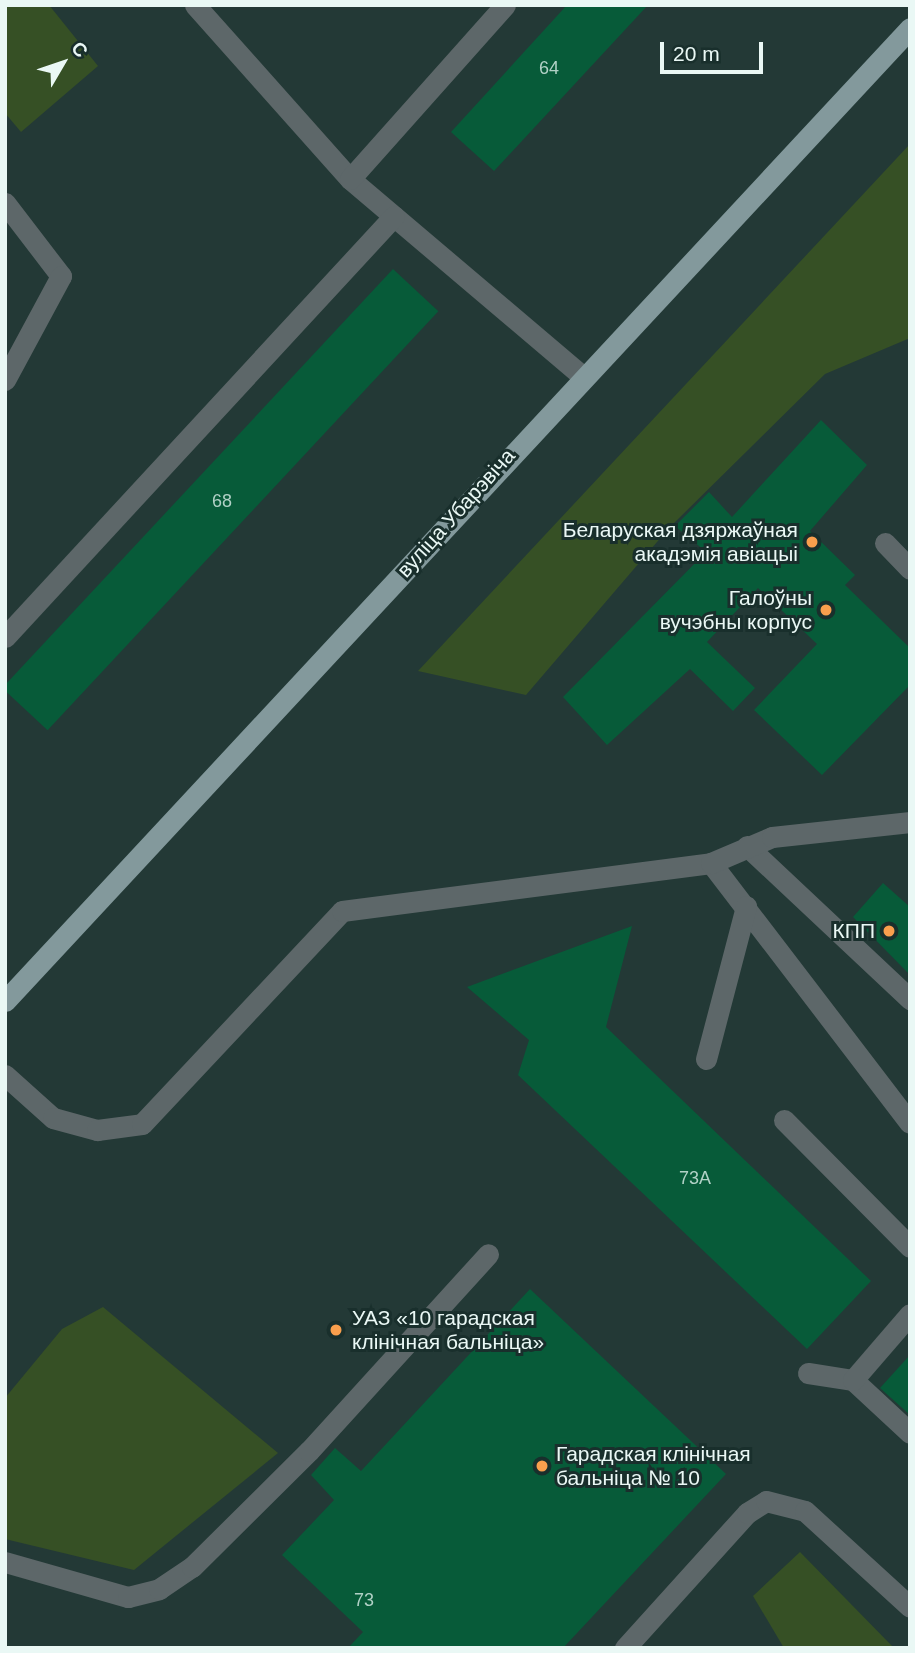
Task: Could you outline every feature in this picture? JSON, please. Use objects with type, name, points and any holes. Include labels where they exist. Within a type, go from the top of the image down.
[{"type":"main road","name":"вуліца Убарэвіча","points":[[5,1001],[581,375],[910,28]]},
{"type":"lane","points":[[195,5],[350,179],[581,375]]},
{"type":"lane","points":[[350,179],[505,5]]},
{"type":"lane","points":[[5,203],[61,276],[5,380]]},
{"type":"lane","points":[[5,637],[394,216]]},
{"type":"lane","points":[[885,543],[910,569]]},
{"type":"lane","points":[[5,1074],[53,1118],[96,1130],[142,1124],[342,911],[711,863],[772,837],[910,822]]},
{"type":"lane","points":[[747,846],[910,999]]},
{"type":"lane","points":[[711,863],[910,1123]]},
{"type":"lane","points":[[706,1059],[746,906]]},
{"type":"lane","points":[[784,1120],[910,1247]]},
{"type":"lane","points":[[5,1562],[128,1597],[159,1589],[192,1567],[309,1451],[488,1254]]},
{"type":"lane","points":[[853,1380],[910,1314]]},
{"type":"lane","points":[[808,1373],[853,1380],[910,1433]]},
{"type":"lane","points":[[625,1648],[747,1513],[766,1501],[805,1511],[910,1606]]},
{"type":"green space","points":[[5,5],[49,5],[98,66],[21,132],[5,113]]},
{"type":"green space","points":[[910,144],[910,338],[825,374],[669,528],[526,695],[418,671]]},
{"type":"green space","points":[[103,1307],[278,1453],[134,1570],[5,1539],[5,1398],[62,1329]]},
{"type":"green space","points":[[800,1552],[894,1648],[784,1648],[753,1596]]},
{"type":"building","points":[[567,5],[648,5],[494,171],[451,132]]},
{"type":"building","points":[[393,269],[438,311],[48,730],[5,691],[5,685]]},
{"type":"building","name":"Галоўны вучэбны корпус","points":[[821,420],[867,465],[810,531],[855,575],[845,585],[910,648],[910,685],[822,775],[754,710],[817,644],[758,588],[707,642],[755,688],[733,711],[690,669],[607,745],[563,697],[706,552],[675,526],[709,492],[732,517]]},
{"type":"building","name":"КПП","points":[[883,883],[910,907],[910,975],[853,917]]},
{"type":"building","points":[[632,926],[606,1027],[871,1281],[807,1349],[518,1075],[529,1040],[467,987]]},
{"type":"building","name":"Гарадская клінічная бальніца № 10","points":[[530,1289],[726,1474],[563,1648],[348,1648],[363,1632],[282,1555],[334,1500],[311,1475],[335,1448],[361,1471]]},
{"type":"building","points":[[910,1355],[910,1415],[880,1388]]},
{"type":"place","name":"Беларуская дзяржаўная акадэмія авіацыі","points":[[812,542]]},
{"type":"place","name":"Галоўны вучэбны корпус","points":[[826,610]]},
{"type":"place","name":"КПП","points":[[889,931]]},
{"type":"place","name":"УАЗ «10 гарадская клінічная бальніца»","points":[[336,1330]]},
{"type":"place","name":"Гарадская клінічная бальніца № 10","points":[[542,1466]]}]
